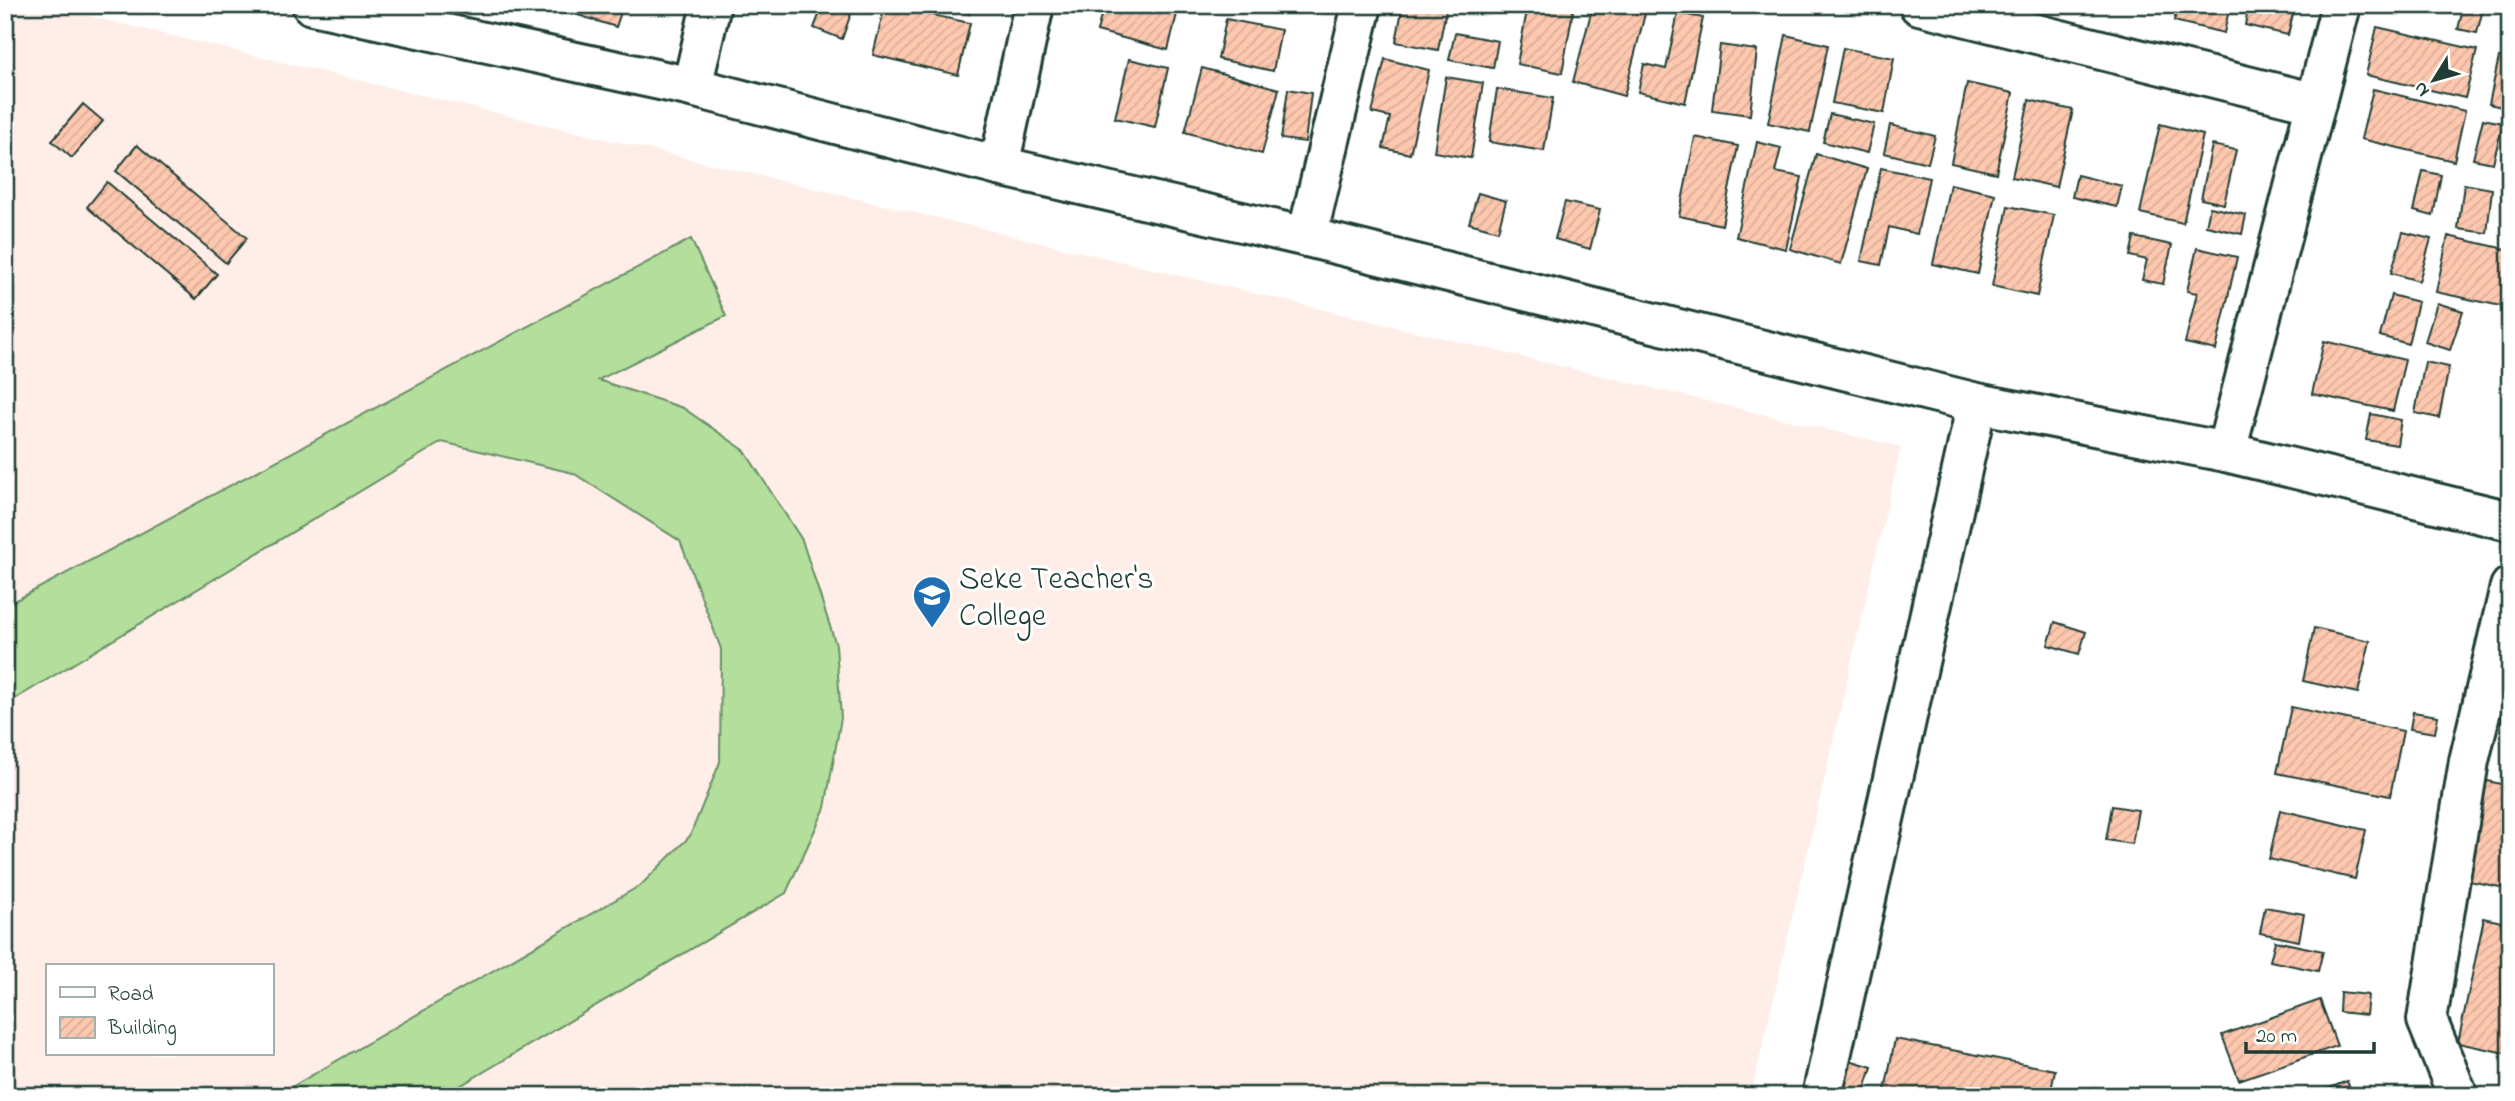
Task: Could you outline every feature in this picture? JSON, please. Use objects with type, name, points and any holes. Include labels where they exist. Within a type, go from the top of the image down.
[{"type":"street","points":[[312,5],[378,13],[692,87],[999,166],[1307,237],[1977,403],[2226,452],[2510,521]]},
{"type":"street","points":[[692,87],[711,5]]},
{"type":"street","points":[[999,166],[1034,5]]},
{"type":"street","points":[[1307,237],[1362,5]]},
{"type":"street","points":[[1919,5],[2316,103]]},
{"type":"street","points":[[2226,452],[2341,5]]},
{"type":"street","points":[[1822,1096],[1977,403]]},
{"type":"street","points":[[2458,1096],[2427,1020],[2469,761],[2498,697],[2510,587]]},
{"type":"shaded area","name":"Seke Teacher's College","points":[[5,5],[42,5],[1901,447],[1751,1096],[5,1096]]},
{"type":"green space","points":[[691,239],[726,316],[598,380],[683,408],[744,450],[802,540],[836,645],[841,718],[825,808],[786,893],[443,1096],[276,1096],[641,885],[690,836],[720,762],[721,649],[680,541],[573,473],[442,442],[5,705],[5,606]]},
{"type":"building","points":[[546,5],[620,5],[623,6],[616,27]]},
{"type":"building","points":[[823,5],[854,5],[842,39],[814,28]]},
{"type":"building","points":[[885,5],[970,23],[958,75],[873,55]]},
{"type":"building","points":[[934,5],[972,5],[970,14]]},
{"type":"building","points":[[1104,5],[1179,6],[1168,50],[1097,31]]},
{"type":"building","points":[[1249,5],[1276,5],[1274,12]]},
{"type":"building","points":[[1403,5],[1447,5],[1438,50],[1396,42]]},
{"type":"building","points":[[1528,5],[1574,5],[1562,73],[1517,64]]},
{"type":"building","points":[[1593,5],[1628,5],[1646,10],[1624,96],[1573,82]]},
{"type":"building","points":[[2136,5],[2165,5],[2163,11]]},
{"type":"building","points":[[2178,5],[2230,5],[2224,33],[2174,21]]},
{"type":"building","points":[[2249,5],[2295,5],[2288,35],[2245,25]]},
{"type":"building","points":[[2464,5],[2484,5],[2477,33],[2458,29]]},
{"type":"building","points":[[1678,13],[1703,18],[1685,103],[1638,92],[1644,64],[1666,69]]},
{"type":"building","points":[[1226,19],[1281,30],[1273,71],[1218,59]]},
{"type":"building","points":[[2377,27],[2477,50],[2465,98],[2366,75]]},
{"type":"building","points":[[1455,33],[1498,41],[1493,68],[1449,60]]},
{"type":"building","points":[[1786,35],[1828,45],[1810,132],[1768,123]]},
{"type":"building","points":[[1720,45],[1757,50],[1750,115],[1712,110]]},
{"type":"building","points":[[1843,48],[1894,58],[1884,113],[1832,103]]},
{"type":"building","points":[[2499,57],[2510,59],[2510,109],[2489,104]]},
{"type":"building","points":[[1129,59],[1168,68],[1155,127],[1115,118]]},
{"type":"building","points":[[1385,59],[1429,70],[1410,154],[1383,148],[1390,117],[1372,113]]},
{"type":"building","points":[[1202,68],[1279,89],[1262,154],[1185,132]]},
{"type":"building","points":[[1446,77],[1483,83],[1471,158],[1434,152]]},
{"type":"building","points":[[1967,83],[2013,93],[1996,173],[1951,163]]},
{"type":"building","points":[[1288,89],[1311,93],[1305,142],[1281,139]]},
{"type":"building","points":[[1497,89],[1553,98],[1544,151],[1489,142]]},
{"type":"building","points":[[2373,89],[2465,111],[2454,161],[2361,139]]},
{"type":"building","points":[[2029,100],[2073,110],[2056,187],[2012,177]]},
{"type":"building","points":[[83,104],[103,121],[72,158],[52,141]]},
{"type":"building","points":[[1830,114],[1874,124],[1867,153],[1823,142]]},
{"type":"building","points":[[2483,119],[2503,123],[2493,163],[2473,159]]},
{"type":"building","points":[[2160,124],[2203,135],[2183,223],[2140,213]]},
{"type":"building","points":[[1890,125],[1935,136],[1928,163],[1884,153]]},
{"type":"building","points":[[1695,137],[1738,146],[1722,225],[1679,216]]},
{"type":"building","points":[[1757,142],[1781,148],[1775,172],[1802,177],[1786,249],[1736,237]]},
{"type":"building","points":[[137,145],[247,238],[226,263],[116,171]]},
{"type":"building","points":[[2212,145],[2236,150],[2224,204],[2201,199]]},
{"type":"building","points":[[1816,154],[1867,169],[1841,264],[1790,249]]},
{"type":"building","points":[[1881,168],[1929,178],[1917,234],[1889,227],[1881,265],[1861,261]]},
{"type":"building","points":[[2423,171],[2441,175],[2433,216],[2414,211]]},
{"type":"building","points":[[2077,175],[2122,186],[2117,207],[2072,197]]},
{"type":"building","points":[[107,182],[217,274],[196,299],[87,207]]},
{"type":"building","points":[[1950,184],[1995,194],[1978,274],[1933,264]]},
{"type":"building","points":[[2464,184],[2492,189],[2487,233],[2458,229]]},
{"type":"building","points":[[1478,193],[1506,201],[1498,231],[1469,223]]},
{"type":"building","points":[[1565,202],[1600,210],[1590,249],[1555,239]]},
{"type":"building","points":[[2008,206],[2054,215],[2037,296],[1992,286]]},
{"type":"building","points":[[2210,207],[2246,215],[2242,234],[2206,226]]},
{"type":"building","points":[[2403,232],[2431,239],[2419,281],[2391,273]]},
{"type":"building","points":[[2448,236],[2510,250],[2510,308],[2436,292]]},
{"type":"building","points":[[2134,237],[2172,245],[2163,284],[2142,280],[2147,260],[2130,256]]},
{"type":"building","points":[[2197,248],[2237,257],[2216,350],[2185,343],[2197,293],[2187,291]]},
{"type":"building","points":[[2391,295],[2418,302],[2408,344],[2380,336]]},
{"type":"building","points":[[2437,303],[2463,311],[2450,350],[2425,342]]},
{"type":"building","points":[[2324,341],[2405,360],[2393,411],[2312,394]]},
{"type":"building","points":[[2425,362],[2449,367],[2439,418],[2415,413]]},
{"type":"building","points":[[2371,414],[2401,420],[2397,445],[2366,440]]},
{"type":"building","points":[[2055,622],[2086,632],[2079,654],[2048,645]]},
{"type":"building","points":[[2314,628],[2370,641],[2358,693],[2303,681]]},
{"type":"building","points":[[2291,707],[2403,731],[2390,796],[2277,773]]},
{"type":"building","points":[[2413,712],[2438,716],[2435,733],[2410,729]]},
{"type":"building","points":[[2483,780],[2510,786],[2510,889],[2464,880]]},
{"type":"building","points":[[2112,806],[2138,810],[2132,844],[2106,840]]},
{"type":"building","points":[[2280,810],[2366,830],[2355,879],[2269,859]]},
{"type":"building","points":[[2265,907],[2304,914],[2299,941],[2260,933]]},
{"type":"building","points":[[2484,918],[2510,924],[2510,1054],[2458,1043]]},
{"type":"building","points":[[2275,941],[2323,951],[2318,971],[2270,961]]},
{"type":"building","points":[[2340,992],[2368,995],[2366,1015],[2339,1012]]},
{"type":"building","points":[[2320,1000],[2337,1046],[2239,1080],[2222,1035]]},
{"type":"building","points":[[1895,1039],[2055,1070],[2050,1096],[1884,1096]]},
{"type":"building","points":[[1846,1059],[1872,1067],[1863,1096],[1836,1090]]},
{"type":"building","points":[[2347,1081],[2353,1096],[2309,1096]]},
{"type":"place","name":"Seke Teacher's College","points":[[932,629]]}]
